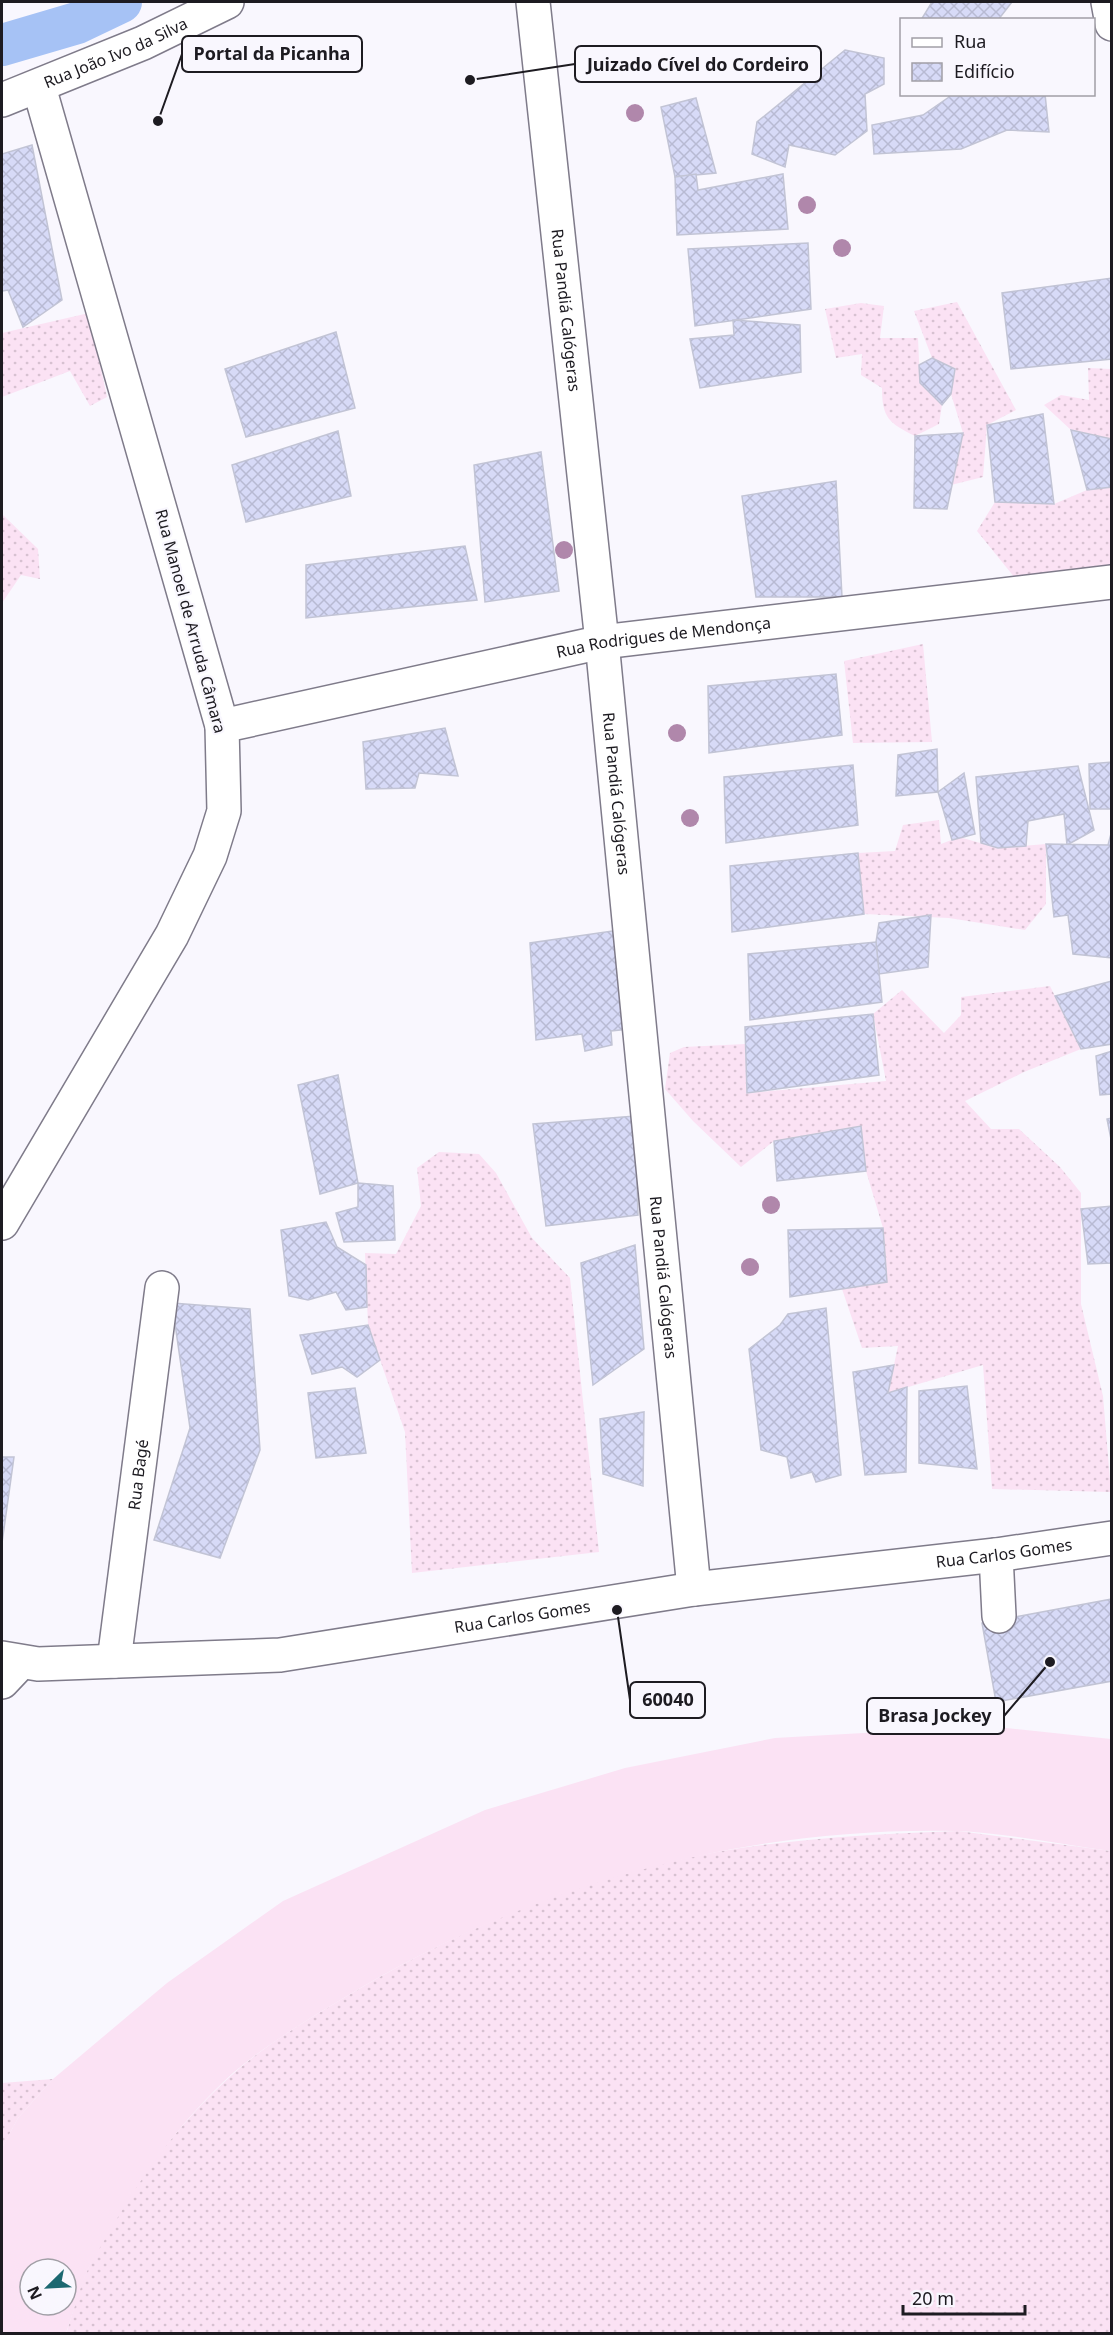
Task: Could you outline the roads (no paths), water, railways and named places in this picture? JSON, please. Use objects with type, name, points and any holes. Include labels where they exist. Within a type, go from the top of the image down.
[{"type":"main road","name":"Rua João Ivo da Silva","points":[[2,100],[39,87],[143,43],[227,2]]},
{"type":"main road","name":"Rua Pandiá Calógeras","points":[[533,2],[602,642],[694,1589]]},
{"type":"main road","points":[[1108,2],[1112,24]]},
{"type":"main road","name":"Rua Manoel de Arruda Câmara","points":[[2,1223],[172,935],[210,856],[224,811],[222,726],[39,87]]},
{"type":"main road","name":"Rua Rodrigues de Mendonça","points":[[222,726],[602,642],[1112,582]]},
{"type":"main road","name":"Rua Bagé","points":[[114,1661],[162,1288]]},
{"type":"main road","name":"Rua Carlos Gomes","points":[[8,1668],[114,1661],[280,1655],[694,1589],[996,1555],[1112,1538]]},
{"type":"main road","points":[[996,1555],[999,1616]]},
{"type":"waterway","points":[[2,45],[77,23],[121,2]]},
{"type":"place","name":"Juizado Cível do Cordeiro","points":[[470,80]]},
{"type":"place","name":"Portal da Picanha","points":[[158,121]]},
{"type":"place","name":"60040","points":[[617,1610]]},
{"type":"place","name":"Brasa Jockey","points":[[1050,1662]]}]
